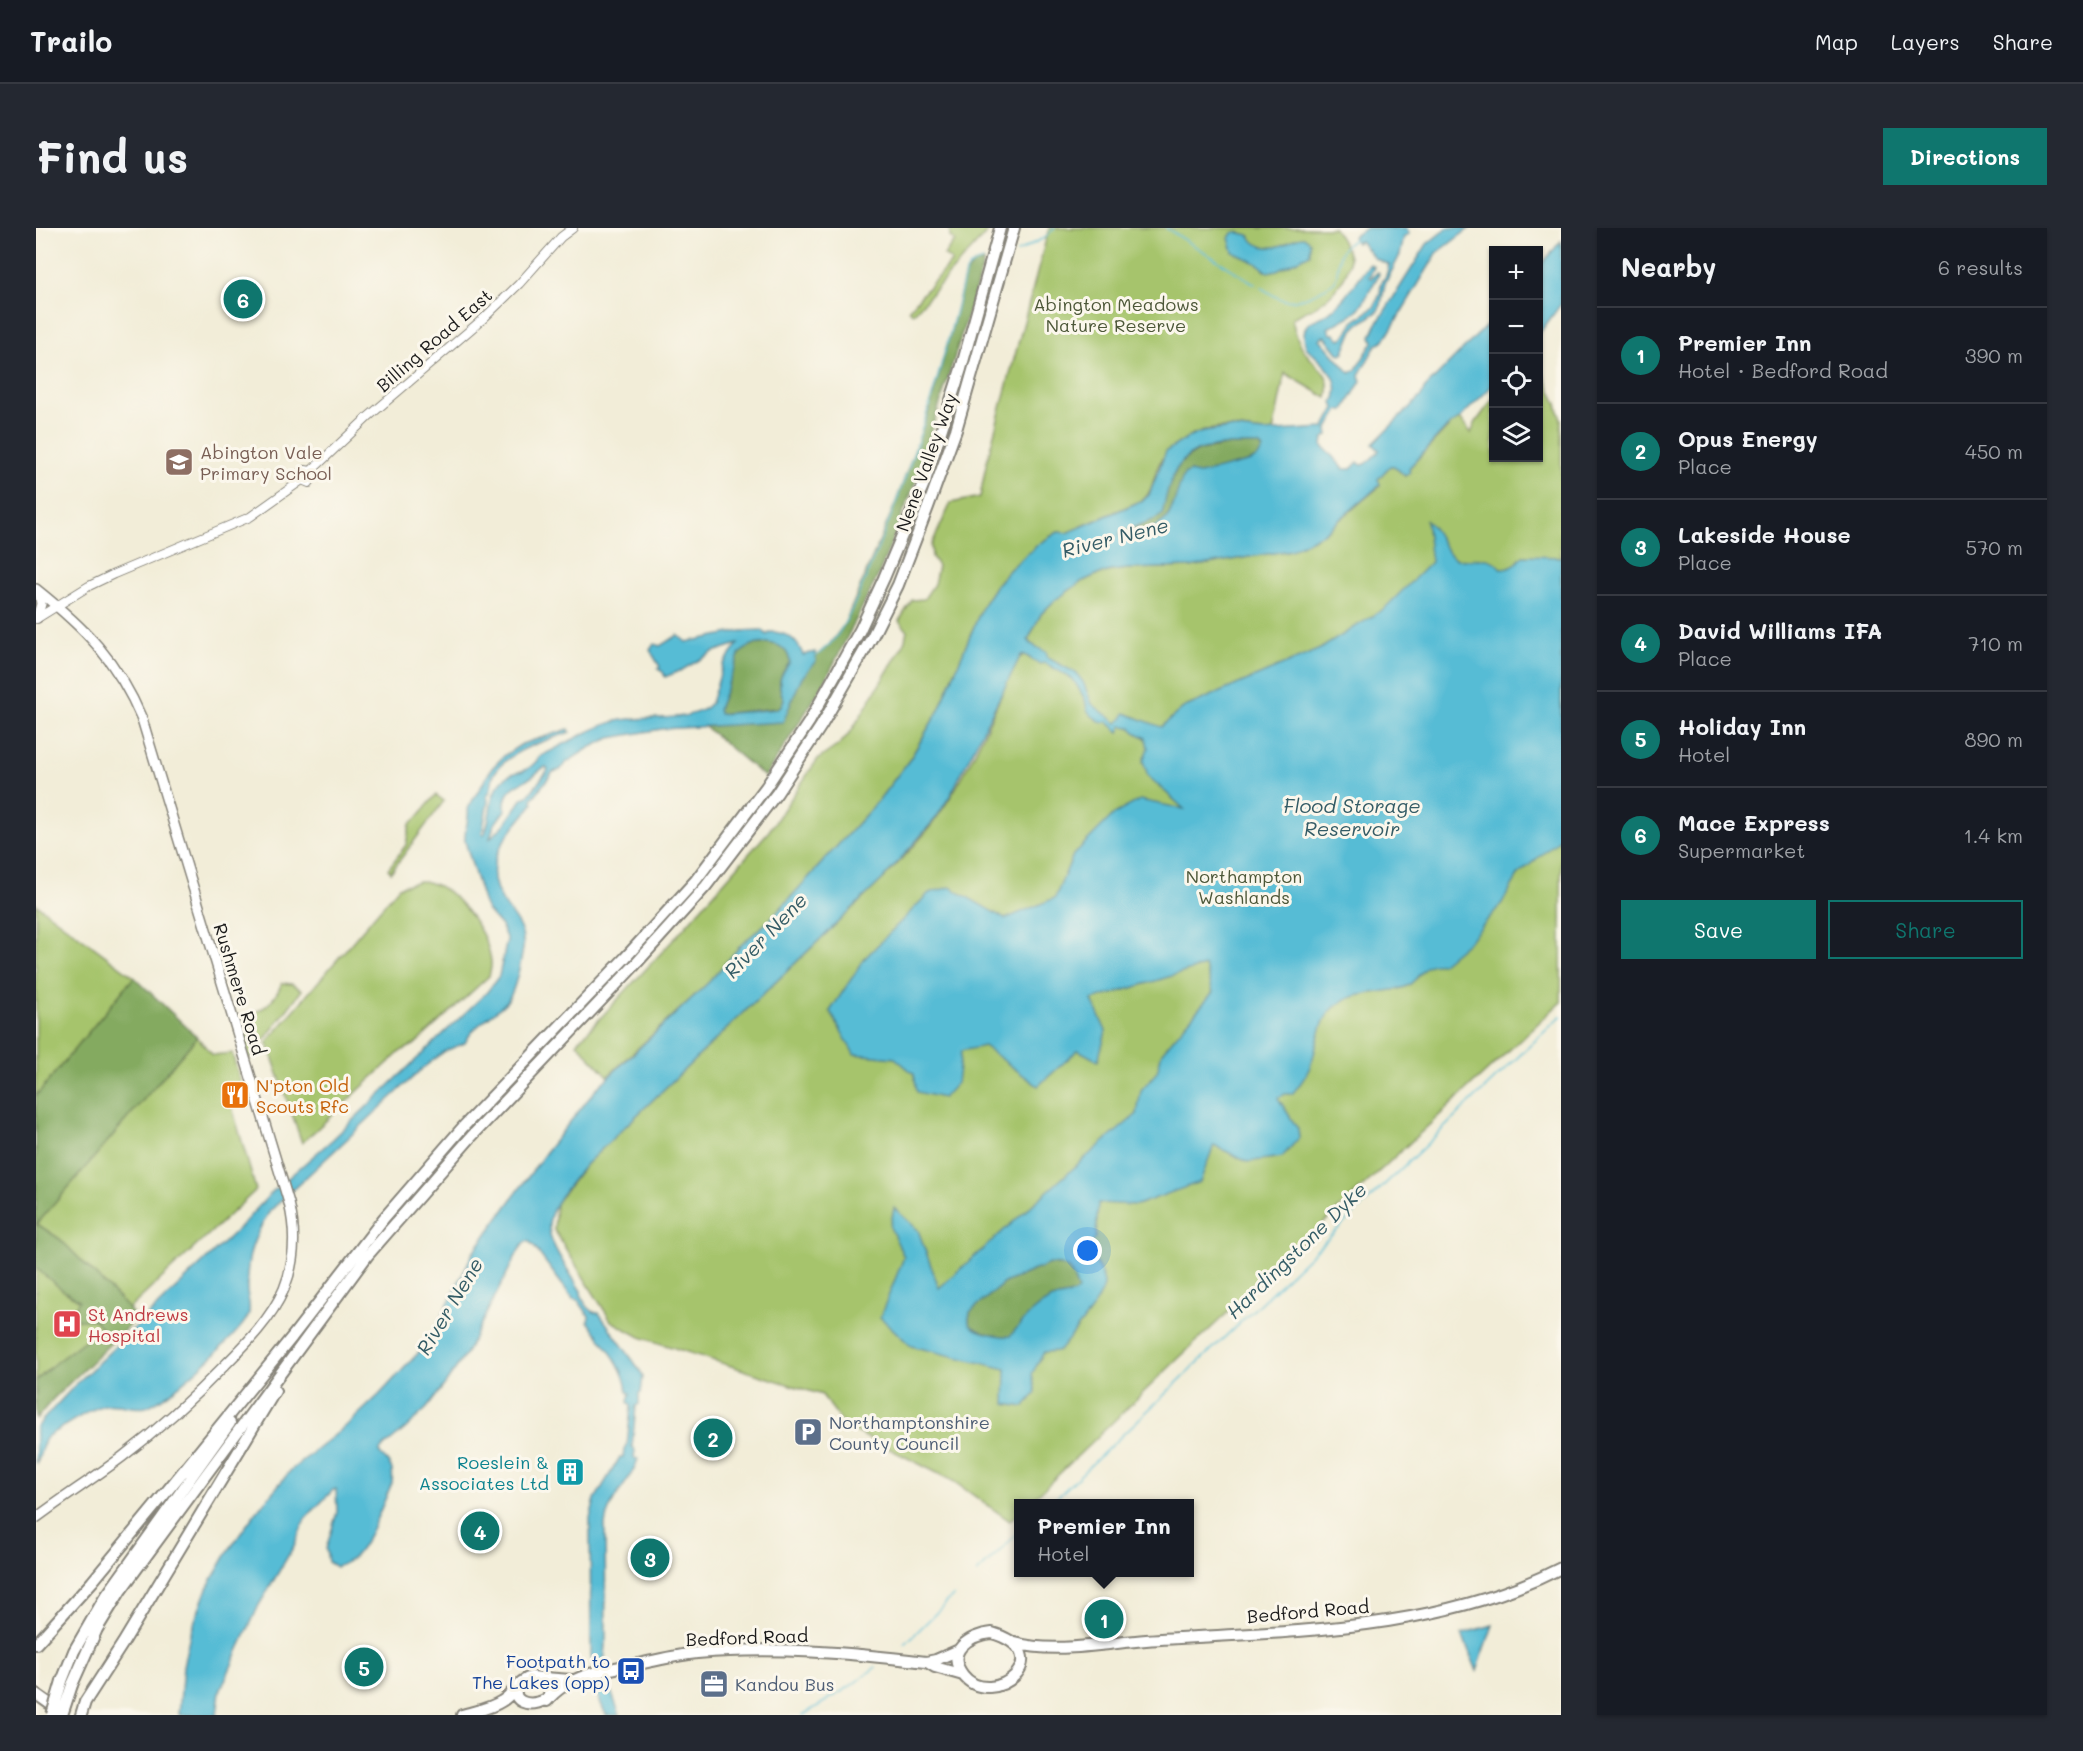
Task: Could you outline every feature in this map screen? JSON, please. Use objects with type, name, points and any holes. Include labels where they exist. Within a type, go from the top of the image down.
[{"type":"highway","name":"Nene Valley Way","points":[[292,1337],[384,1218],[463,1127],[626,958],[696,880],[766,787],[809,722],[860,630],[925,481],[961,369],[1000,228]]},
{"type":"highway","name":"Nene Valley Way","points":[[291,1358],[367,1256],[432,1180],[519,1085],[633,967],[706,886],[764,812],[821,726],[840,696],[898,585],[956,430],[1014,228]]},
{"type":"highway","points":[[36,1644],[92,1582],[292,1337]]},
{"type":"highway","points":[[63,1715],[74,1651],[114,1584],[292,1337]]},
{"type":"highway","points":[[52,1715],[67,1683],[121,1590],[291,1358]]},
{"type":"highway","points":[[81,1715],[85,1702],[273,1395],[291,1358]]},
{"type":"highway","name":"Bedford Road","points":[[1015,1643],[1049,1649],[1324,1628],[1391,1620],[1483,1598],[1561,1568]]},
{"type":"highway","points":[[984,1634],[1000,1635],[1015,1643],[1022,1655],[1022,1667],[1013,1678],[991,1688],[977,1684],[963,1675],[957,1659],[959,1650],[967,1641],[984,1634]]},
{"type":"highway","name":"Bedford Road","points":[[1022,1667],[1035,1655],[1049,1649]]},
{"type":"highway","name":"Bedford Road","points":[[539,1678],[572,1680],[617,1668],[696,1653],[769,1650],[856,1653],[926,1662],[963,1675]]},
{"type":"highway","name":"Bedford Road","points":[[926,1662],[959,1650]]},
{"type":"highway","points":[[462,1715],[494,1706],[510,1696],[525,1678],[539,1678],[547,1686],[549,1696],[537,1710],[527,1710],[516,1699],[516,1689]]},
{"type":"highway","name":"Bedford Road","points":[[547,1701],[556,1691],[572,1680]]},
{"type":"highway","points":[[36,1694],[63,1715]]},
{"type":"highway","points":[[494,1706],[522,1707]]},
{"type":"main road","name":"Rushmere Road","points":[[36,1518],[123,1456],[216,1374],[266,1320],[284,1287],[292,1257],[292,1222],[282,1181],[142,719],[128,689],[100,647],[83,629],[38,591]]},
{"type":"main road","points":[[37,618],[40,604],[38,591]]},
{"type":"street","name":"Billing Road East","points":[[37,618],[114,574],[250,517],[302,480],[303,471],[311,471],[368,417],[484,318],[519,284],[561,237],[573,228]]},
{"type":"green space","points":[[950,228],[991,228],[913,314],[909,309],[952,261],[944,255],[955,241],[950,237]]},
{"type":"green space","name":"Abington Meadows Nature Reserve","points":[[1049,228],[1334,228],[1348,254],[1347,270],[1336,289],[1327,298],[1315,307],[1292,318],[1301,345],[1326,377],[1327,398],[1285,373],[1273,432],[1222,428],[1203,431],[1184,439],[1162,459],[1150,491],[1143,500],[1066,533],[1058,532],[1040,543],[1010,569],[983,605],[939,710],[910,759],[878,801],[770,920],[743,943],[709,982],[608,1076],[577,1043],[674,939],[769,831],[817,760],[840,744],[852,730],[904,644],[907,630],[899,621],[912,600],[924,599],[934,584],[938,566],[932,557],[931,546],[951,503],[980,497],[987,460]]},
{"type":"green space","points":[[984,262],[916,481],[878,576],[823,685],[765,777],[704,726],[705,720],[776,716],[791,689],[815,657],[829,645],[844,625],[896,502],[929,410],[965,274],[974,264]]},
{"type":"green space","name":"Northampton Washlands","points":[[1543,373],[1557,404],[1561,420],[1561,1002],[1179,1358],[1033,1499],[1014,1499],[1014,1517],[1010,1521],[953,1481],[846,1427],[822,1395],[640,1337],[611,1321],[554,1230],[556,1203],[586,1164],[884,878],[924,834],[949,800],[971,761],[1018,658],[1025,655],[1039,664],[1045,652],[1028,640],[1041,614],[1053,602],[1081,582],[1111,571],[1190,567],[1291,550],[1324,533],[1380,486],[1378,479],[1390,466],[1394,466],[1405,476],[1409,468],[1453,422],[1460,418],[1471,433],[1489,404],[1489,462],[1543,462]]},
{"type":"green space","points":[[1230,445],[1259,445],[1263,450],[1251,461],[1199,475],[1190,472],[1184,475],[1173,507],[1164,521],[1152,528],[1119,536],[1121,532],[1145,524],[1167,490],[1177,468],[1185,459],[1198,451]]},
{"type":"green space","points":[[767,643],[783,648],[790,662],[780,680],[780,689],[784,699],[781,706],[718,714],[740,653],[752,645]]},
{"type":"green space","points":[[436,795],[444,801],[391,872],[388,869],[406,845],[410,824]]},
{"type":"green space","points":[[419,881],[443,889],[453,896],[471,916],[489,952],[491,966],[489,976],[414,1045],[401,1051],[302,1143],[267,1042],[399,887]]},
{"type":"green space","points":[[36,904],[134,977],[36,1096]]},
{"type":"green space","points":[[134,977],[197,1037],[37,1224],[60,1239],[129,1309],[136,1319],[53,1399],[36,1419],[36,1381],[55,1363],[101,1328],[95,1320],[77,1320],[74,1310],[79,1300],[65,1292],[36,1268],[36,1096]]},
{"type":"green space","points":[[282,983],[292,984],[302,990],[249,1060],[239,1017],[260,1010],[275,997]]},
{"type":"green space","points":[[197,1037],[213,1055],[232,1053],[246,1100],[232,1107],[256,1190],[129,1309],[60,1239],[37,1224]]},
{"type":"green space","points":[[1049,1264],[1061,1265],[1070,1269],[1078,1290],[1073,1294],[1055,1298],[1036,1309],[1010,1337],[987,1333],[971,1326],[970,1312],[1004,1283]]},
{"type":"green space","name":"St Andrews Hospital","points":[[36,1268],[65,1292],[79,1300],[101,1328],[55,1363],[36,1381]]},
{"type":"water","name":"Flood Storage Reservoir","points":[[1366,228],[1407,228],[1409,234],[1404,237],[1400,255],[1385,284],[1381,305],[1377,312],[1353,330],[1344,352],[1338,353],[1325,336],[1320,339],[1350,373],[1355,371],[1373,342],[1371,336],[1376,325],[1427,244],[1447,228],[1470,228],[1437,253],[1387,336],[1376,345],[1359,375],[1361,381],[1344,410],[1339,410],[1327,430],[1328,435],[1323,439],[1322,445],[1344,469],[1351,469],[1358,462],[1361,465],[1366,464],[1379,450],[1373,444],[1489,323],[1489,389],[1460,418],[1445,429],[1409,468],[1410,473],[1405,476],[1394,466],[1390,466],[1378,479],[1380,485],[1324,533],[1291,550],[1190,567],[1128,569],[1096,575],[1081,582],[1053,602],[1041,614],[1028,640],[1046,652],[1048,658],[1076,673],[1083,682],[1092,704],[1117,723],[1125,713],[1161,727],[1183,708],[1320,649],[1384,609],[1431,562],[1426,520],[1449,553],[1458,559],[1492,560],[1501,569],[1508,569],[1523,556],[1561,557],[1561,838],[1519,874],[1502,903],[1471,939],[1441,964],[1429,965],[1411,984],[1405,987],[1350,998],[1331,1010],[1322,1026],[1310,1067],[1304,1077],[1292,1094],[1285,1094],[1278,1098],[1298,1129],[1299,1138],[1282,1157],[1247,1162],[1214,1145],[1200,1182],[1137,1205],[1098,1203],[1096,1238],[1087,1249],[1101,1274],[1104,1283],[1103,1290],[1093,1308],[1059,1351],[1044,1352],[1032,1374],[1036,1393],[1024,1407],[1005,1404],[1006,1369],[911,1346],[880,1317],[904,1257],[890,1227],[894,1208],[918,1230],[939,1288],[1137,1114],[1141,1090],[1157,1072],[1162,1052],[1213,992],[1205,966],[1092,1000],[1106,1031],[1098,1061],[1078,1050],[1038,1086],[984,1046],[961,1051],[957,1083],[943,1098],[917,1092],[914,1074],[895,1058],[854,1054],[830,1011],[865,958],[929,893],[950,887],[1005,919],[1055,898],[1073,855],[1114,814],[1140,800],[1184,809],[1148,776],[1143,761],[1148,748],[1146,738],[1130,727],[1122,726],[1119,732],[1107,722],[1101,722],[1087,710],[1085,699],[1073,679],[1045,663],[1039,664],[1021,655],[950,796],[936,818],[884,878],[586,1164],[569,1184],[551,1214],[549,1226],[551,1238],[581,1291],[584,1302],[592,1311],[599,1313],[643,1376],[639,1404],[636,1406],[632,1447],[635,1450],[634,1458],[638,1459],[611,1506],[605,1525],[606,1644],[605,1656],[601,1665],[620,1715],[606,1715],[594,1688],[596,1684],[591,1656],[590,1518],[595,1499],[620,1457],[623,1457],[627,1446],[630,1393],[627,1392],[626,1383],[618,1364],[588,1321],[589,1316],[528,1241],[519,1250],[465,1355],[445,1384],[427,1408],[380,1450],[380,1454],[391,1467],[392,1483],[365,1543],[351,1559],[336,1567],[328,1562],[326,1549],[337,1512],[336,1489],[333,1490],[305,1519],[294,1546],[259,1605],[220,1691],[217,1715],[179,1715],[183,1666],[190,1634],[207,1588],[229,1550],[256,1512],[291,1470],[346,1426],[423,1348],[435,1330],[473,1253],[549,1148],[598,1087],[709,982],[743,943],[770,920],[878,801],[910,759],[939,710],[983,605],[1010,569],[1040,543],[1058,532],[1067,533],[1143,500],[1149,495],[1166,451],[1187,438],[1202,432],[1230,428],[1263,432],[1324,428],[1335,408],[1333,403],[1336,386],[1330,371],[1306,347],[1304,338],[1306,326],[1334,308],[1370,264],[1374,267],[1369,277],[1371,278],[1378,272],[1379,274],[1362,305],[1352,315],[1328,328],[1331,334],[1335,334],[1340,339],[1344,337],[1353,322],[1374,307],[1389,265],[1374,258],[1360,241],[1356,243],[1353,237]],"holes":[[[1230,445],[1259,445],[1263,449],[1258,457],[1251,461],[1199,474],[1190,472],[1184,475],[1173,507],[1164,521],[1146,530],[1119,535],[1162,515],[1172,478],[1182,462],[1189,456],[1197,451]],[[1049,1264],[1061,1265],[1070,1269],[1078,1290],[1073,1294],[1055,1298],[1042,1305],[1030,1314],[1010,1336],[987,1333],[971,1326],[970,1312],[1004,1283]]]},
{"type":"water","points":[[1232,233],[1249,235],[1259,245],[1267,247],[1285,244],[1304,237],[1310,242],[1310,254],[1268,272],[1258,264],[1233,252],[1229,238]]},
{"type":"water","points":[[1561,241],[1561,304],[1543,329],[1543,300],[1543,262]]},
{"type":"water","points":[[762,630],[767,635],[770,632],[781,633],[798,645],[803,655],[815,652],[816,661],[801,679],[783,722],[662,729],[610,738],[589,748],[567,762],[560,770],[553,772],[532,799],[533,804],[504,840],[494,865],[494,878],[498,892],[520,927],[523,937],[522,955],[510,997],[478,1026],[465,1043],[445,1051],[423,1068],[270,1211],[259,1230],[249,1257],[247,1292],[250,1309],[248,1316],[218,1351],[185,1381],[146,1407],[109,1404],[85,1414],[49,1435],[44,1441],[36,1463],[36,1427],[77,1383],[239,1228],[273,1191],[333,1139],[487,992],[499,976],[507,940],[501,926],[487,910],[483,901],[465,841],[468,808],[492,768],[505,755],[522,744],[569,729],[570,732],[520,751],[496,771],[487,796],[482,833],[484,835],[492,798],[507,776],[527,769],[541,756],[607,724],[628,719],[667,718],[703,710],[711,703],[723,665],[738,644],[713,652],[665,677],[658,669],[660,667],[650,650],[654,644],[660,646],[678,635],[686,642],[741,631]],"holes":[[[767,643],[783,648],[790,662],[780,680],[780,689],[784,699],[781,706],[777,709],[719,714],[718,709],[740,653],[752,645]],[[546,767],[548,770],[528,796],[523,798],[504,825],[490,838],[494,825],[505,810],[508,793],[515,786]]]},
{"type":"water","points":[[1493,1625],[1477,1671],[1462,1634]]},
{"type":"waterway","points":[[1017,252],[1044,238],[1055,228]]},
{"type":"waterway","points":[[1166,228],[1255,284]]},
{"type":"waterway","points":[[1260,287],[1276,297],[1287,300],[1302,299],[1316,293],[1335,281],[1341,251],[1356,239]]},
{"type":"waterway","points":[[815,657],[835,638],[848,618],[893,510],[917,444],[948,343],[965,274],[969,267],[983,260]]},
{"type":"waterway","name":"Hardingstone Dyke","points":[[1055,1499],[1561,1016]]},
{"type":"waterway","name":"Hardingstone Dyke","points":[[977,1573],[1014,1537]]},
{"type":"waterway","name":"Hardingstone Dyke","points":[[905,1644],[953,1596]]},
{"type":"waterway","name":"Hardingstone Dyke","points":[[803,1715],[849,1687],[876,1667]]},
{"type":"place","name":"Mace Express","points":[[243,299]]},
{"type":"place","name":"Abington Vale Primary School","points":[[179,462]]},
{"type":"place","name":"N'pton Old Scouts Rfc","points":[[235,1095]]},
{"type":"place","name":"St Andrews Hospital","points":[[67,1324]]},
{"type":"place","name":"Northamptonshire County Council","points":[[808,1432]]},
{"type":"place","name":"Opus Energy","points":[[713,1438]]},
{"type":"place","name":"Roeslein & Associates Ltd","points":[[570,1472]]},
{"type":"place","name":"David Williams IFA","points":[[480,1531]]},
{"type":"place","name":"Lakeside House","points":[[650,1558]]},
{"type":"place","name":"Premier Inn","points":[[1104,1619]]},
{"type":"place","name":"Holiday Inn","points":[[364,1667]]},
{"type":"place","name":"Footpath to The Lakes (opp)","points":[[631,1671]]},
{"type":"place","name":"Kandou Bus","points":[[714,1684]]},
{"type":"water label","name":"River Nene","points":[[1115,537]]},
{"type":"water label","name":"River Nene","points":[[765,935]]},
{"type":"water label","name":"River Nene","points":[[449,1306]]}]
